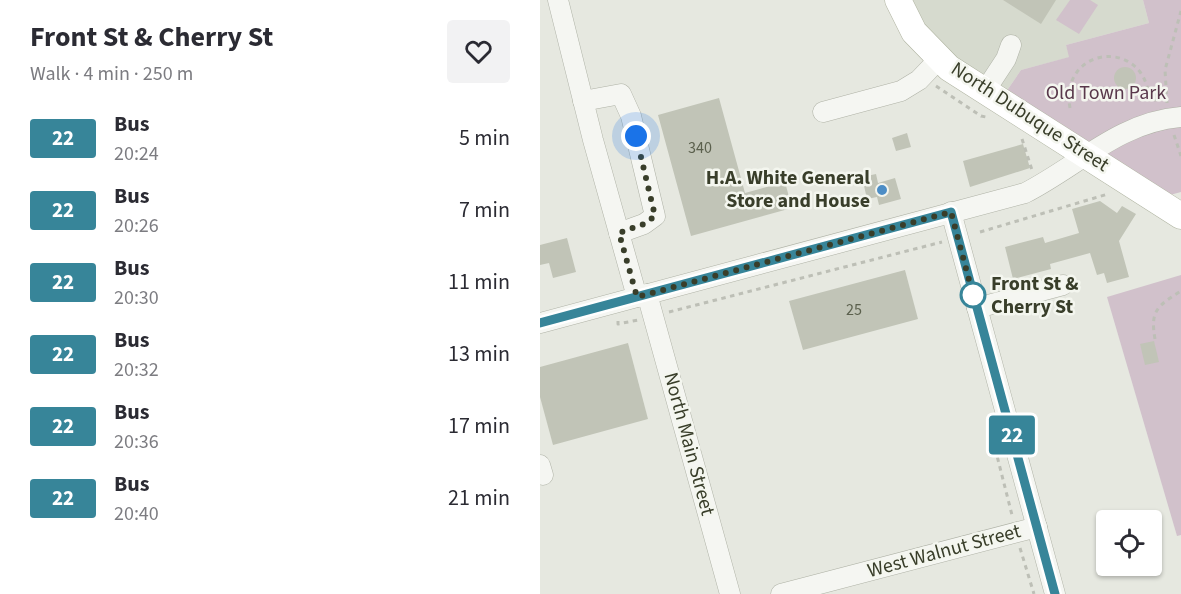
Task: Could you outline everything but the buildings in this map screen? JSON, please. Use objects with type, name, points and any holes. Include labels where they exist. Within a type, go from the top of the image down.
[{"type":"main road","name":"North Dubuque Street","points":[[898,0],[932,66],[985,91],[1181,216]]},
{"type":"street","name":"North Main Street","points":[[558,0],[619,233],[642,296],[730,594]]},
{"type":"street","points":[[985,91],[1006,59],[1011,45]]},
{"type":"street","points":[[824,112],[902,91],[932,66]]},
{"type":"street","points":[[583,101],[621,94],[631,116],[655,216],[644,224],[619,233]]},
{"type":"street","points":[[540,323],[1025,193],[1050,180],[1126,130],[1148,122],[1175,118]]},
{"type":"street","points":[[951,212],[1055,594]]},
{"type":"street","points":[[977,308],[1063,285]]},
{"type":"street","name":"West Walnut Street","points":[[781,594],[1037,527]]},
{"type":"path","points":[[1181,11],[1165,70],[1166,99],[1175,118],[1181,156]]},
{"type":"path","points":[[1070,108],[1068,98],[1073,76],[1089,61],[1099,57],[1121,58],[1139,70],[1151,100],[1166,99]]},
{"type":"path","points":[[932,66],[942,91],[981,116],[988,117]]},
{"type":"path","points":[[1014,134],[1022,139],[1032,171]]},
{"type":"path","points":[[973,234],[1111,193],[1123,177]]},
{"type":"path","points":[[977,222],[980,232]]},
{"type":"path","points":[[670,312],[944,241]]},
{"type":"path","points":[[1155,339],[1152,321],[1156,310],[1162,303],[1181,291]]},
{"type":"path","points":[[618,324],[643,319]]},
{"type":"shaded area","points":[[910,0],[1143,0],[1149,23],[1066,45],[1070,57],[1021,70],[1006,92],[960,64],[921,22]]},
{"type":"green space","points":[[1070,0],[1090,0],[1098,5],[1079,34],[1056,20]]},
{"type":"green space","name":"Old Town Park","points":[[1143,0],[1181,0],[1181,192],[1170,195],[1006,92],[1021,70],[1069,57],[1066,45],[1149,23]]},
{"type":"green space","points":[[1181,275],[1181,535],[1177,536],[1107,297]]},
{"type":"bus line","name":"22","points":[[540,323],[951,212],[1055,594]]},
{"type":"place","name":"H.A. White General Store and House","points":[[882,190]]},
{"type":"place","name":"Front St & Cherry St","points":[[973,295]]},
{"type":"route","points":[[636,136],[655,216],[644,224],[619,233],[637,297],[951,212],[973,295]]}]
